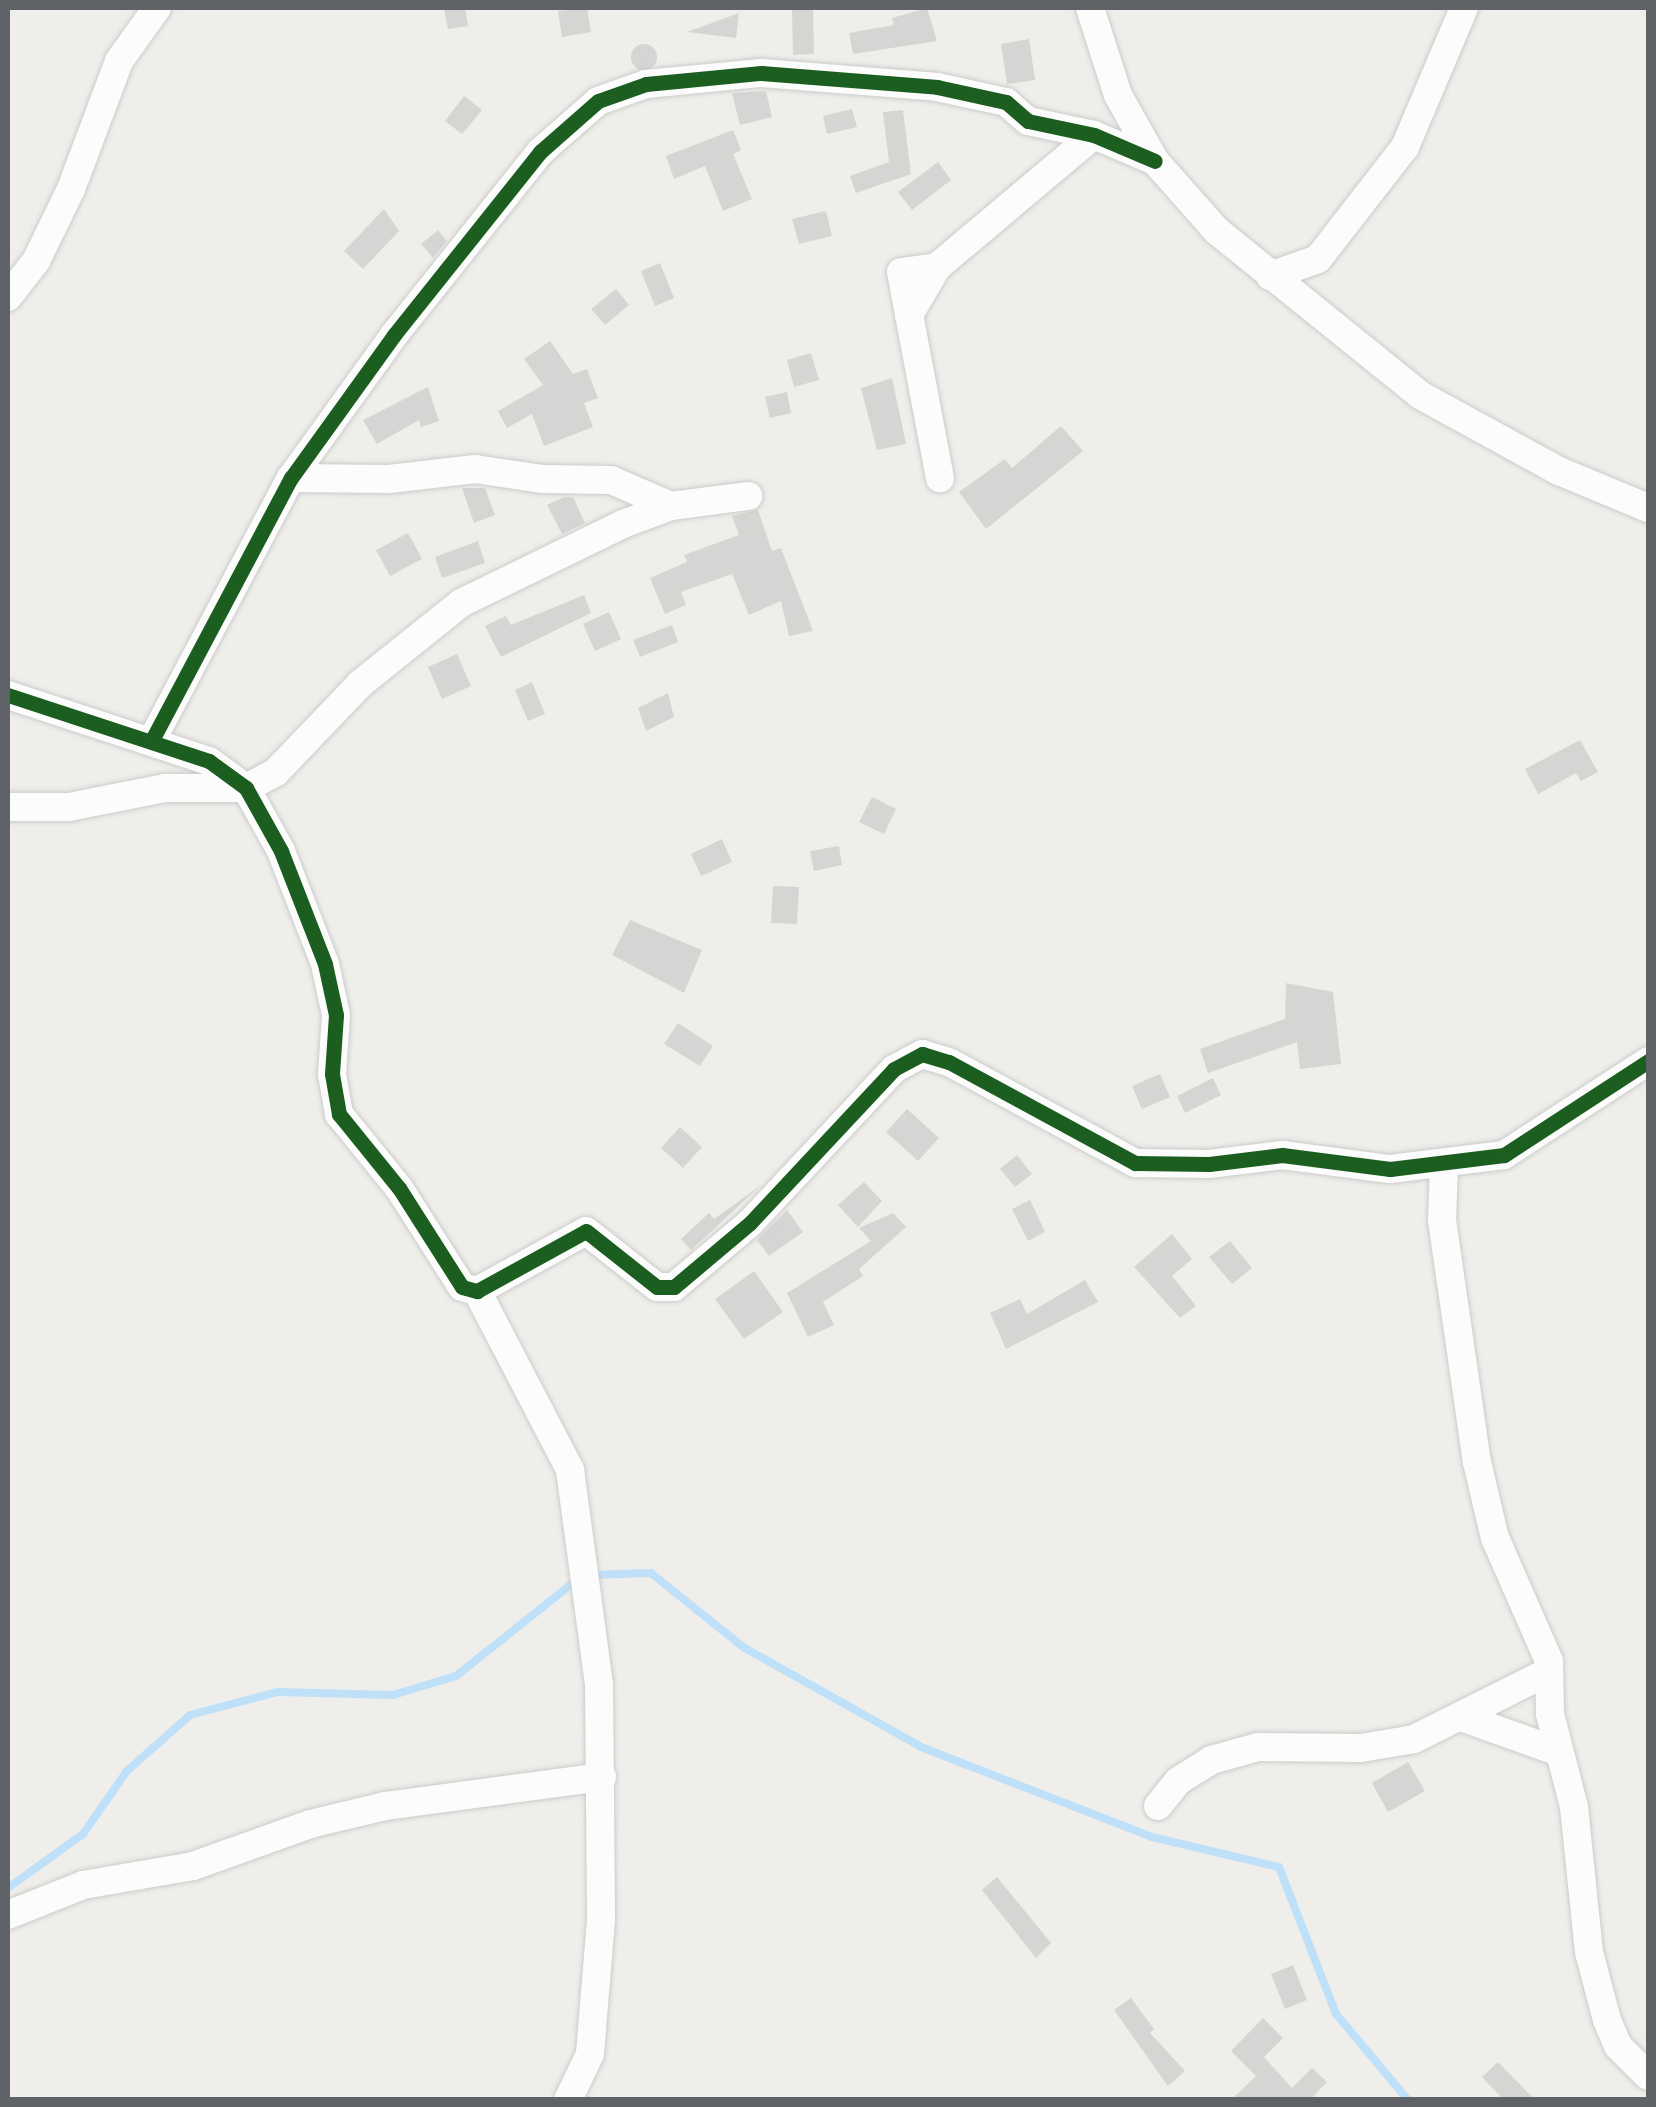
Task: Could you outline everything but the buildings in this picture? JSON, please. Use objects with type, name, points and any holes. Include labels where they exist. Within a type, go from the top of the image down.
[{"type":"street","points":[[8,297],[36,261],[71,188],[119,61],[158,8]]},
{"type":"street","points":[[1090,8],[1118,95],[1155,161],[1216,231],[1420,395],[1558,471],[1648,508]]},
{"type":"street","points":[[1270,276],[1318,259],[1406,147],[1464,8]]},
{"type":"street","points":[[152,740],[291,478],[394,335],[540,152],[598,102],[646,84],[760,72],[937,87],[1006,102],[1028,120],[1094,135],[1155,161]]},
{"type":"street","points":[[940,478],[901,272],[937,267],[1094,135]]},
{"type":"street","points":[[291,478],[389,479],[475,468],[543,480],[611,480],[671,506]]},
{"type":"street","points":[[8,807],[69,807],[165,788],[246,788],[276,772],[360,684],[460,603],[671,506],[748,496]]},
{"type":"street","points":[[8,695],[209,761],[246,788],[281,851],[325,964],[336,1015],[332,1074],[339,1114],[399,1188],[462,1287],[477,1291],[586,1231],[658,1287],[674,1288],[750,1223],[894,1070],[922,1054],[949,1062],[1135,1163],[1209,1164],[1282,1155],[1390,1168],[1504,1155],[1648,1061]]},
{"type":"street","points":[[1444,1164],[1442,1220],[1477,1462],[1495,1538],[1549,1660],[1544,1674],[1574,1808],[1589,1952],[1607,2020],[1618,2046],[1648,2076]]},
{"type":"street","points":[[477,1291],[570,1470],[599,1684],[602,1777],[590,2054],[568,2100]]},
{"type":"street","points":[[1158,1806],[1178,1781],[1212,1760],[1258,1748],[1378,1745],[1464,1718],[1544,1674]]},
{"type":"street","points":[[1464,1718],[1559,1752]]},
{"type":"street","points":[[8,1915],[83,1884],[194,1866],[310,1824],[385,1806],[602,1777]]},
{"type":"waterway","points":[[590,1575],[651,1573],[743,1647],[921,1747],[1152,1837],[1279,1867],[1336,2014],[1408,2100]]},
{"type":"waterway","points":[[8,1888],[83,1834],[127,1771],[190,1715],[277,1692],[393,1695],[456,1676],[578,1579]]},
{"type":"cycle path","points":[[152,740],[291,478],[394,335],[540,152],[598,101],[646,84],[761,73],[937,87],[1006,102],[1028,121],[1094,135],[1155,161]]},
{"type":"cycle path","points":[[8,695],[209,761],[246,788],[281,851],[325,964],[336,1015],[332,1074],[339,1114],[399,1188],[462,1287],[477,1291],[586,1231],[657,1287],[674,1287],[750,1223],[894,1069],[922,1054],[949,1062],[1135,1163],[1209,1164],[1282,1155],[1390,1169],[1504,1155],[1648,1061]]}]
